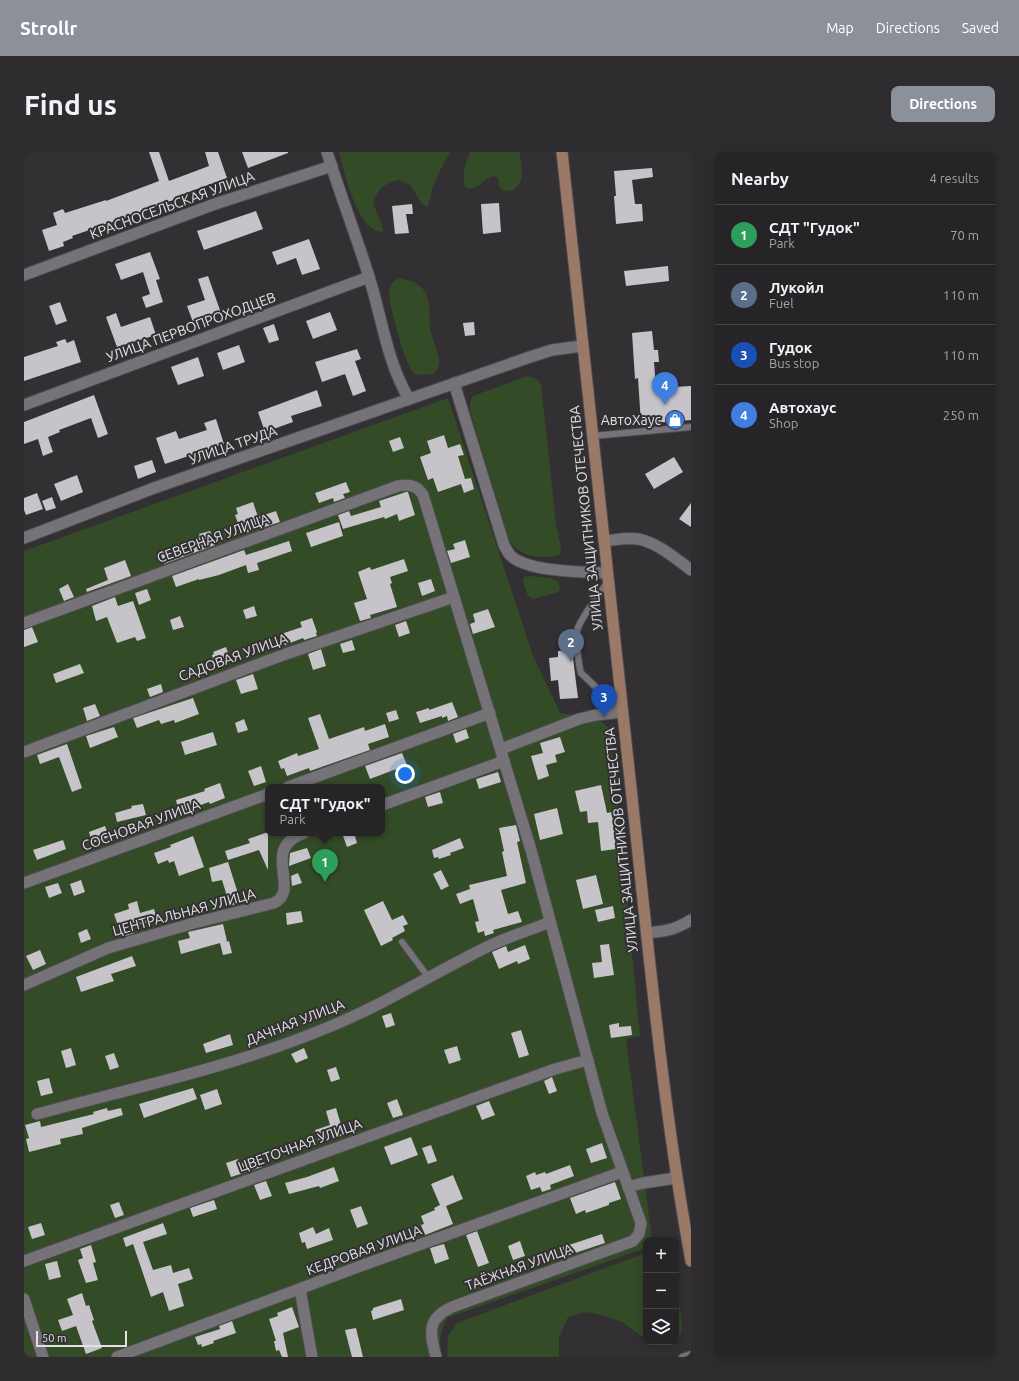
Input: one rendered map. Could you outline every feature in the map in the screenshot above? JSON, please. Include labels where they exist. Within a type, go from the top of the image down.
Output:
[{"type":"main road","name":"УЛИЦА ЗАЩИТНИКОВ ОТЕЧЕСТВА","points":[[562,152],[622,712],[667,1107],[676,1178],[691,1261]]},
{"type":"street","points":[[327,152],[369,277],[392,360],[402,387],[409,399]]},
{"type":"street","name":"КРАСНОСЕЛЬСКАЯ УЛИЦА","points":[[24,275],[215,204],[332,166]]},
{"type":"street","name":"УЛИЦА ПЕРВОПРОХОДЦЕВ","points":[[24,404],[369,277]]},
{"type":"street","name":"УЛИЦА ТРУДА","points":[[24,538],[154,488],[454,383],[552,350],[582,346]]},
{"type":"street","points":[[454,383],[504,545],[510,556],[523,563],[543,568],[608,577]]},
{"type":"street","name":"СЕВЕРНАЯ УЛИЦА","points":[[24,624],[406,484],[420,490],[423,495],[454,597]]},
{"type":"street","points":[[604,541],[625,538],[638,539],[655,545],[691,570]]},
{"type":"street","points":[[454,597],[531,850],[602,1113],[622,1172],[628,1187],[676,1178]]},
{"type":"street","name":"САДОВАЯ УЛИЦА","points":[[24,752],[283,655],[454,597]]},
{"type":"street","points":[[501,749],[579,719],[596,715],[622,712]]},
{"type":"street","points":[[296,784],[490,713]]},
{"type":"street","points":[[385,804],[504,762]]},
{"type":"street","name":"СОСНОВАЯ УЛИЦА","points":[[24,883],[265,795]]},
{"type":"street","name":"ЦЕНТРАЛЬНАЯ УЛИЦА","points":[[24,985],[108,948],[194,923],[274,903],[283,895],[284,891],[282,863],[284,849],[287,843],[297,836]]},
{"type":"street","points":[[647,933],[676,928],[691,920]]},
{"type":"street","name":"ДАЧНАЯ УЛИЦА","points":[[37,1114],[192,1073],[261,1052],[325,1029],[374,1006],[492,944],[550,922]]},
{"type":"street","name":"ЦВЕТОЧНАЯ УЛИЦА","points":[[24,1261],[555,1069],[588,1060]]},
{"type":"street","name":"КЕДРОВАЯ УЛИЦА","points":[[117,1357],[622,1172]]},
{"type":"street","name":"ТАЁЖНАЯ УЛИЦА","points":[[436,1357],[432,1331],[434,1319],[441,1312],[633,1241],[639,1234],[641,1223],[628,1187]]},
{"type":"street","points":[[300,1289],[312,1357]]},
{"type":"street","points":[[24,1298],[43,1357]]},
{"type":"lane","points":[[592,436],[691,427]]},
{"type":"lane","points":[[608,577],[580,623],[577,631],[580,669],[581,673],[622,712]]},
{"type":"lane","points":[[402,942],[429,978]]},
{"type":"lane","points":[[682,1357],[691,1354]]},
{"type":"green space","points":[[339,152],[450,152],[434,184],[427,207],[421,202],[410,185],[398,180],[388,184],[379,191],[373,204],[382,224],[383,232],[374,229],[366,222],[359,212],[348,186]]},
{"type":"green space","points":[[470,152],[520,152],[522,175],[517,187],[510,191],[503,190],[499,187],[498,179],[494,176],[490,177],[473,189],[465,187],[464,169]]},
{"type":"green space","points":[[398,278],[417,284],[423,289],[427,296],[430,328],[439,361],[435,373],[423,375],[414,373],[405,357],[394,321],[389,293],[394,281]]},
{"type":"green space","points":[[528,376],[536,379],[541,384],[556,524],[561,547],[560,554],[550,557],[533,556],[522,552],[510,541],[470,410],[470,402],[473,396]]},
{"type":"green space","points":[[448,398],[533,656],[560,713],[598,719],[610,729],[640,1036],[626,1039],[652,1237],[643,1237],[643,1249],[447,1318],[441,1337],[441,1357],[24,1357],[24,551]]},
{"type":"green space","points":[[530,576],[550,578],[559,582],[560,589],[558,592],[533,599],[528,596],[523,582],[524,577]]},
{"type":"green space","points":[[643,1254],[643,1337],[622,1322],[602,1315],[586,1312],[568,1317],[559,1338],[559,1357],[447,1357],[448,1336],[457,1323]]},
{"type":"green space","points":[[679,1306],[682,1323],[679,1338]]},
{"type":"building","points":[[149,152],[159,152],[169,181],[209,166],[205,152],[218,152],[227,178],[175,197],[176,199],[72,236],[73,238],[63,242],[64,246],[49,251],[42,230],[57,225],[53,213],[63,209],[65,213],[106,201],[159,181]]},
{"type":"building","points":[[242,152],[288,152],[288,153],[248,168]]},
{"type":"building","points":[[652,168],[653,177],[632,180],[635,204],[642,204],[643,221],[616,224],[614,171]]},
{"type":"building","points":[[499,203],[501,232],[483,234],[481,204]]},
{"type":"building","points":[[412,204],[413,214],[406,214],[409,233],[395,234],[392,206]]},
{"type":"building","points":[[256,211],[263,229],[204,250],[197,231]]},
{"type":"building","points":[[309,239],[320,269],[302,275],[296,258],[277,265],[272,252]]},
{"type":"building","points":[[150,252],[160,279],[156,280],[163,302],[146,308],[142,297],[150,294],[143,272],[121,280],[115,264]]},
{"type":"building","points":[[668,266],[669,281],[626,286],[624,271]]},
{"type":"building","points":[[208,276],[221,313],[193,322],[187,306],[205,300],[198,279]]},
{"type":"building","points":[[60,302],[67,321],[56,325],[49,306]]},
{"type":"building","points":[[330,312],[337,330],[313,339],[306,321]]},
{"type":"building","points":[[116,313],[121,327],[150,317],[156,335],[117,347],[106,317]]},
{"type":"building","points":[[474,322],[475,335],[465,336],[463,323]]},
{"type":"building","points":[[274,324],[279,340],[269,343],[263,328]]},
{"type":"building","points":[[652,331],[654,350],[658,350],[659,362],[654,362],[656,388],[691,386],[691,420],[641,424],[638,378],[635,379],[632,333]]},
{"type":"building","points":[[65,339],[67,343],[74,340],[81,362],[24,381],[24,357],[58,346],[56,342]]},
{"type":"building","points":[[239,345],[245,362],[223,370],[217,353]]},
{"type":"building","points":[[357,349],[361,359],[355,361],[366,391],[353,396],[345,374],[322,382],[315,362]]},
{"type":"building","points":[[198,357],[204,376],[178,385],[171,367]]},
{"type":"building","points":[[317,390],[322,406],[291,416],[293,422],[265,432],[258,412]]},
{"type":"building","points":[[94,395],[108,434],[98,438],[91,418],[59,430],[60,432],[48,437],[53,452],[43,456],[38,439],[24,444],[24,422]]},
{"type":"building","points":[[216,419],[224,444],[165,464],[156,438],[176,431],[179,439],[207,430],[204,423]]},
{"type":"building","points":[[444,435],[448,448],[460,444],[464,455],[458,456],[465,479],[471,478],[474,489],[464,493],[461,484],[438,492],[433,478],[428,480],[420,457],[431,453],[427,441]]},
{"type":"building","points":[[400,437],[404,448],[393,452],[389,441]]},
{"type":"building","points":[[674,457],[683,472],[654,489],[645,474]]},
{"type":"building","points":[[152,460],[156,472],[138,479],[134,466]]},
{"type":"building","points":[[77,475],[83,492],[61,501],[54,484]]},
{"type":"building","points":[[346,482],[350,492],[343,494],[345,498],[334,502],[333,498],[319,503],[315,493]]},
{"type":"building","points":[[408,492],[415,515],[399,521],[397,514],[385,519],[384,517],[343,529],[338,515],[349,511],[351,516],[381,507],[379,501]]},
{"type":"building","points":[[37,493],[43,509],[26,515],[24,510],[24,498]]},
{"type":"building","points":[[52,497],[56,508],[46,511],[42,501]]},
{"type":"building","points":[[253,502],[258,517],[276,511],[280,522],[242,534],[235,515],[238,514],[236,508]]},
{"type":"building","points":[[691,503],[691,527],[679,519]]},
{"type":"building","points":[[339,522],[343,536],[311,547],[306,533]]},
{"type":"building","points":[[210,531],[215,545],[164,564],[160,551],[200,537],[199,534]]},
{"type":"building","points":[[465,540],[470,557],[451,563],[447,551],[455,549],[453,544]]},
{"type":"building","points":[[289,541],[292,551],[257,563],[259,570],[248,573],[246,565],[219,575],[199,579],[176,587],[172,576],[244,550],[246,555]]},
{"type":"building","points":[[404,559],[408,571],[390,577],[392,583],[390,584],[397,607],[370,615],[371,618],[360,621],[354,603],[367,599],[358,572],[370,567],[371,570]]},
{"type":"building","points":[[125,560],[131,576],[87,592],[86,589],[108,580],[104,568]]},
{"type":"building","points":[[431,579],[435,591],[422,596],[418,583]]},
{"type":"building","points":[[68,584],[74,597],[64,601],[59,589]]},
{"type":"building","points":[[147,589],[151,600],[139,605],[135,593]]},
{"type":"building","points":[[115,597],[118,606],[133,601],[146,638],[137,641],[135,637],[117,643],[107,617],[96,621],[92,606]]},
{"type":"building","points":[[254,606],[257,616],[246,619],[243,610]]},
{"type":"building","points":[[488,609],[495,627],[473,634],[470,624],[475,622],[473,614]]},
{"type":"building","points":[[180,616],[184,627],[173,630],[170,620]]},
{"type":"building","points":[[312,618],[317,636],[304,640],[303,638],[285,645],[281,634],[302,627],[300,622]]},
{"type":"building","points":[[406,621],[410,633],[399,637],[395,625]]},
{"type":"building","points":[[32,627],[38,642],[24,647],[24,630]]},
{"type":"building","points":[[352,640],[355,650],[343,653],[340,644]]},
{"type":"building","points":[[226,647],[231,662],[215,666],[212,655],[214,654],[213,652]]},
{"type":"building","points":[[321,649],[326,666],[313,670],[308,654]]},
{"type":"building","points":[[572,650],[578,698],[560,699],[558,680],[551,681],[549,658],[558,657],[558,651]]},
{"type":"building","points":[[80,664],[84,673],[56,683],[53,674]]},
{"type":"building","points":[[253,674],[258,689],[241,694],[236,680]]},
{"type":"building","points":[[161,684],[163,692],[150,697],[147,689]]},
{"type":"building","points":[[193,698],[199,714],[175,723],[174,720],[161,724],[159,720],[137,728],[133,718]]},
{"type":"building","points":[[452,702],[458,717],[448,721],[447,716],[442,718],[442,716],[420,723],[416,712],[429,708],[429,710]]},
{"type":"building","points":[[95,704],[100,716],[87,721],[83,708]]},
{"type":"building","points":[[396,710],[399,719],[389,722],[386,713]]},
{"type":"building","points":[[320,714],[329,739],[364,727],[365,731],[385,724],[389,737],[368,744],[370,750],[310,771],[309,768],[287,776],[284,768],[281,769],[278,761],[297,753],[298,756],[319,749],[308,718]]},
{"type":"building","points":[[244,719],[248,730],[238,733],[235,723]]},
{"type":"building","points":[[114,727],[118,737],[90,748],[86,736]]},
{"type":"building","points":[[466,729],[469,738],[456,743],[453,734]]},
{"type":"building","points":[[213,732],[217,745],[185,755],[181,742]]},
{"type":"building","points":[[560,737],[565,752],[555,755],[557,762],[546,765],[549,776],[538,780],[531,756],[543,753],[540,743]]},
{"type":"building","points":[[67,744],[82,788],[72,792],[59,757],[40,764],[37,755]]},
{"type":"building","points":[[402,753],[407,765],[370,779],[365,766]]},
{"type":"building","points":[[261,766],[266,782],[254,786],[248,771]]},
{"type":"building","points":[[498,772],[501,782],[479,789],[476,779]]},
{"type":"building","points":[[220,783],[225,798],[179,813],[176,800],[205,791],[204,789]]},
{"type":"building","points":[[601,785],[607,813],[612,812],[616,849],[601,851],[598,822],[588,823],[587,811],[580,812],[575,791]]},
{"type":"building","points":[[440,792],[443,803],[428,807],[425,797]]},
{"type":"building","points":[[143,804],[146,815],[117,822],[115,813],[132,808],[131,806]]},
{"type":"building","points":[[557,808],[563,834],[540,840],[534,814]]},
{"type":"building","points":[[516,825],[520,841],[517,842],[526,883],[501,890],[508,914],[518,911],[522,922],[493,930],[494,933],[485,936],[484,931],[478,933],[475,922],[479,921],[473,899],[460,904],[456,894],[470,889],[469,885],[507,876],[499,828]]},
{"type":"building","points":[[105,826],[109,837],[92,843],[89,832]]},
{"type":"building","points":[[265,833],[265,836],[268,836],[268,870],[259,850],[228,860],[225,851],[250,843],[248,839]]},
{"type":"building","points":[[193,836],[204,867],[179,876],[174,861],[169,863],[168,860],[158,864],[154,853],[171,847],[170,845]]},
{"type":"building","points":[[343,836],[355,836],[357,843],[347,847]]},
{"type":"building","points":[[460,838],[464,848],[439,859],[438,857],[434,858],[432,850]]},
{"type":"building","points":[[63,840],[66,849],[37,860],[33,850]]},
{"type":"building","points":[[307,848],[311,858],[289,866],[290,853]]},
{"type":"building","points":[[228,862],[241,903],[230,906],[222,880],[212,882],[209,868]]},
{"type":"building","points":[[441,870],[449,886],[441,890],[433,874]]},
{"type":"building","points":[[298,873],[302,883],[292,886],[291,876]]},
{"type":"building","points":[[596,875],[603,904],[583,909],[576,880]]},
{"type":"building","points":[[81,880],[85,892],[74,896],[70,884]]},
{"type":"building","points":[[58,883],[62,893],[49,898],[45,887]]},
{"type":"building","points":[[137,901],[140,913],[154,909],[157,920],[132,927],[134,933],[122,937],[114,914],[129,909],[128,904]]},
{"type":"building","points":[[383,901],[392,920],[403,915],[408,924],[403,926],[405,931],[392,938],[393,940],[381,946],[364,910]]},
{"type":"building","points":[[613,906],[615,918],[598,922],[595,910]]},
{"type":"building","points":[[301,911],[303,922],[287,925],[286,913]]},
{"type":"building","points":[[223,924],[227,941],[225,942],[229,941],[232,953],[223,955],[220,943],[181,954],[178,941],[190,938],[188,932]]},
{"type":"building","points":[[87,929],[91,939],[81,943],[78,933]]},
{"type":"building","points":[[609,944],[614,975],[594,978],[592,963],[602,962],[600,945]]},
{"type":"building","points":[[525,945],[530,959],[518,964],[517,961],[499,969],[492,952],[506,946],[508,952]]},
{"type":"building","points":[[40,950],[46,964],[33,970],[26,956]]},
{"type":"building","points":[[132,956],[136,966],[111,974],[114,981],[81,992],[76,977]]},
{"type":"building","points":[[391,1013],[395,1025],[386,1028],[382,1016]]},
{"type":"building","points":[[619,1023],[619,1027],[631,1026],[632,1035],[611,1038],[609,1025]]},
{"type":"building","points":[[521,1030],[529,1055],[519,1058],[511,1033]]},
{"type":"building","points":[[230,1034],[233,1045],[206,1053],[203,1044]]},
{"type":"building","points":[[457,1046],[461,1060],[449,1064],[444,1050]]},
{"type":"building","points":[[71,1048],[76,1065],[66,1068],[61,1051]]},
{"type":"building","points":[[304,1048],[308,1058],[296,1063],[291,1054]]},
{"type":"building","points":[[114,1053],[119,1067],[110,1070],[105,1056]]},
{"type":"building","points":[[336,1067],[340,1079],[331,1082],[327,1070]]},
{"type":"building","points":[[552,1077],[557,1091],[549,1094],[544,1081]]},
{"type":"building","points":[[49,1078],[53,1093],[41,1096],[37,1081]]},
{"type":"building","points":[[193,1088],[197,1099],[144,1118],[139,1104]]},
{"type":"building","points":[[217,1089],[222,1104],[205,1110],[200,1095]]},
{"type":"building","points":[[397,1099],[403,1115],[393,1118],[387,1103]]},
{"type":"building","points":[[489,1101],[495,1115],[482,1120],[476,1106]]},
{"type":"building","points":[[107,1108],[108,1111],[121,1108],[123,1115],[82,1128],[83,1134],[60,1139],[61,1144],[29,1152],[26,1139],[29,1138],[25,1125],[40,1121],[41,1127],[94,1114],[93,1112]]},
{"type":"building","points":[[336,1108],[344,1135],[335,1138],[334,1135],[319,1141],[315,1130],[330,1125],[326,1111]]},
{"type":"building","points":[[411,1137],[418,1155],[391,1165],[384,1147]]},
{"type":"building","points":[[602,1143],[607,1158],[591,1163],[586,1149]]},
{"type":"building","points":[[431,1145],[437,1161],[428,1164],[422,1148]]},
{"type":"building","points":[[258,1157],[262,1167],[231,1177],[226,1163],[238,1159],[240,1164]]},
{"type":"building","points":[[570,1165],[574,1176],[550,1185],[551,1189],[542,1192],[540,1187],[531,1190],[526,1176],[535,1172],[536,1175],[545,1172],[546,1174]]},
{"type":"building","points":[[334,1167],[339,1181],[320,1188],[319,1186],[289,1194],[285,1183]]},
{"type":"building","points":[[453,1175],[463,1199],[446,1206],[453,1224],[425,1235],[421,1225],[424,1224],[421,1216],[435,1210],[434,1208],[440,1205],[431,1184]]},
{"type":"building","points":[[266,1181],[272,1196],[260,1200],[254,1185]]},
{"type":"building","points":[[615,1182],[621,1199],[586,1213],[585,1210],[576,1214],[570,1198]]},
{"type":"building","points":[[214,1200],[217,1209],[193,1217],[190,1208]]},
{"type":"building","points":[[119,1202],[124,1215],[115,1218],[110,1205]]},
{"type":"building","points":[[361,1206],[368,1224],[357,1228],[350,1210]]},
{"type":"building","points":[[41,1223],[45,1235],[32,1239],[28,1227]]},
{"type":"building","points":[[163,1223],[167,1234],[143,1242],[153,1270],[171,1265],[173,1273],[189,1268],[193,1279],[178,1284],[184,1306],[169,1311],[163,1292],[151,1297],[133,1244],[126,1247],[123,1238]]},
{"type":"building","points":[[313,1227],[316,1234],[329,1228],[333,1240],[307,1249],[305,1242],[302,1243],[299,1233]]},
{"type":"building","points":[[477,1231],[489,1263],[478,1267],[466,1235]]},
{"type":"building","points":[[602,1234],[605,1243],[563,1257],[560,1248]]},
{"type":"building","points":[[520,1241],[525,1256],[513,1260],[508,1246]]},
{"type":"building","points":[[444,1244],[449,1259],[435,1264],[430,1248]]},
{"type":"building","points":[[91,1245],[96,1262],[93,1263],[98,1280],[86,1283],[78,1260],[83,1258],[80,1249]]},
{"type":"building","points":[[57,1261],[61,1277],[49,1280],[45,1264]]},
{"type":"building","points":[[82,1293],[86,1306],[89,1305],[94,1320],[92,1321],[102,1348],[86,1354],[76,1326],[62,1331],[58,1320],[73,1315],[67,1299]]},
{"type":"building","points":[[401,1299],[404,1310],[373,1320],[371,1311],[373,1308]]},
{"type":"building","points":[[292,1307],[299,1327],[283,1333],[288,1357],[282,1357],[279,1350],[276,1351],[274,1341],[276,1341],[269,1319],[278,1316],[277,1313]]},
{"type":"building","points":[[232,1321],[236,1333],[213,1341],[214,1343],[202,1347],[201,1344],[198,1345],[195,1337],[220,1329],[219,1326]]},
{"type":"building","points":[[356,1328],[363,1357],[352,1357],[345,1330]]},
{"type":"place","name":"Автохаус","points":[[665,405]]},
{"type":"place","name":"АвтоХаус","points":[[675,420]]},
{"type":"place","name":"Лукойл","points":[[571,662]]},
{"type":"place","name":"Гудок","points":[[604,717]]},
{"type":"place","name":"СДТ \"Гудок\"","points":[[325,882]]}]
